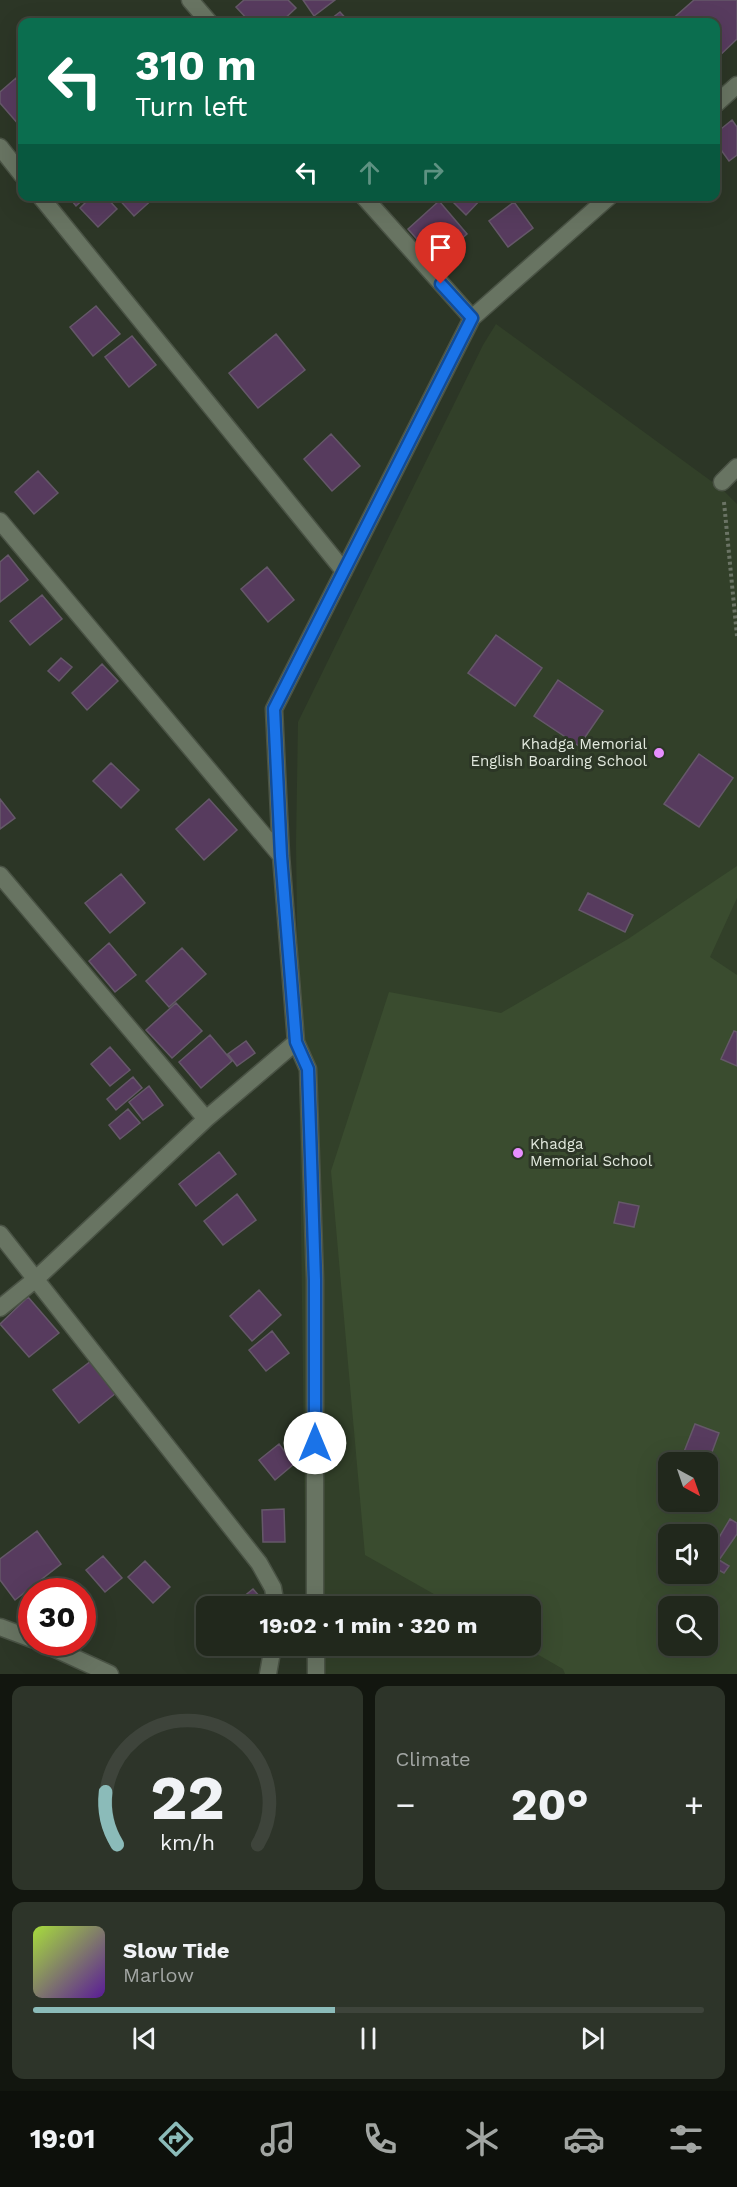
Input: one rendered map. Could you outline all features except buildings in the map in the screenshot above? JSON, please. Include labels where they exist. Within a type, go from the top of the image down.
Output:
[{"type":"street","points":[[190,0],[205,18]]},
{"type":"street","points":[[720,100],[737,85]]},
{"type":"street","points":[[0,147],[18,170]]},
{"type":"street","points":[[44,201],[344,572]]},
{"type":"street","points":[[367,201],[472,318]]},
{"type":"street","points":[[315,1596],[315,1280],[308,1069],[296,1042],[281,856],[274,709],[472,318],[604,201]]},
{"type":"street","points":[[722,482],[737,467]]},
{"type":"street","points":[[0,521],[281,856]]},
{"type":"street","points":[[0,875],[206,1119]]},
{"type":"street","points":[[0,1308],[37,1278],[206,1119],[296,1042]]},
{"type":"street","points":[[0,1234],[37,1278],[259,1563],[273,1588],[274,1596]]},
{"type":"street","points":[[2,1625],[18,1632]]},
{"type":"street","points":[[71,1656],[110,1674]]},
{"type":"street","points":[[268,1674],[271,1656]]},
{"type":"street","points":[[316,1656],[316,1674]]},
{"type":"path","points":[[722,482],[737,636]]},
{"type":"shaded area","name":"Khadga Memorial School","points":[[496,324],[722,489],[737,504],[737,1674],[307,1674],[306,1656],[541,1656],[541,1596],[306,1596],[296,844],[298,722],[483,345]]},
{"type":"shaded area","points":[[737,866],[737,898],[710,957],[737,975],[737,1674],[565,1674],[563,1669],[540,1656],[541,1596],[437,1596],[365,1555],[331,1171],[389,992],[501,1013],[628,939]]},
{"type":"place","name":"Khadga Memorial English Boarding School","points":[[659,753]]},
{"type":"place","name":"Khadga Memorial School","points":[[518,1153]]},
{"type":"route","points":[[315,1443],[315,1280],[308,1069],[296,1042],[281,856],[274,709],[472,318],[441,284]]}]
